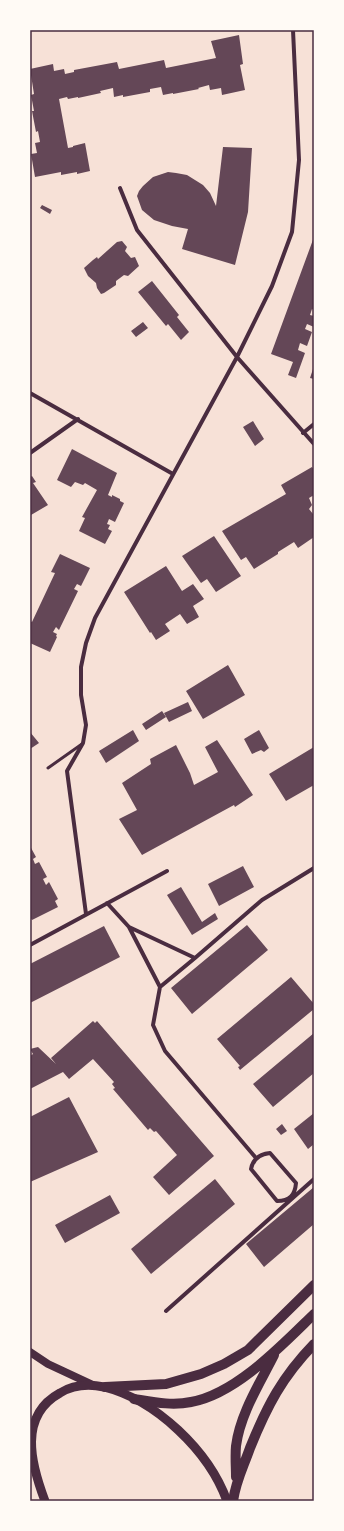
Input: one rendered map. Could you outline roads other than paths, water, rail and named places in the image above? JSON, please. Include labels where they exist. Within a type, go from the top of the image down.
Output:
[{"type":"highway","points":[[105,1388],[166,1384],[201,1374],[224,1364],[248,1350],[314,1285]]},
{"type":"highway","points":[[134,1399],[167,1404],[191,1402],[210,1398],[229,1388],[276,1351],[314,1314]]},
{"type":"highway","points":[[236,1481],[269,1404],[286,1376],[314,1344]]},
{"type":"highway","points":[[233,1501],[236,1481],[236,1445],[251,1400],[276,1351]]},
{"type":"main road","points":[[30,1352],[48,1364],[93,1386]]},
{"type":"main road","points":[[45,1501],[35,1472],[31,1441],[35,1419],[42,1407],[52,1397],[77,1386],[93,1386],[105,1388],[134,1399],[171,1424],[196,1450],[215,1476],[227,1501]]},
{"type":"street","points":[[86,914],[67,770],[83,743],[86,725],[81,695],[81,667],[90,630],[237,357],[272,286],[292,232],[299,160],[293,30]]},
{"type":"street","points":[[120,188],[136,230],[237,357],[314,444]]},
{"type":"street","points":[[30,393],[173,474]]},
{"type":"street","points":[[30,453],[78,420]]},
{"type":"street","points":[[303,433],[314,424]]},
{"type":"street","points":[[160,987],[262,900],[314,868]]},
{"type":"street","points":[[30,945],[167,871]]},
{"type":"street","points":[[107,903],[129,926],[160,987],[153,1025],[165,1051],[256,1158]]},
{"type":"street","points":[[129,926],[195,958]]},
{"type":"street","points":[[270,1153],[296,1183],[295,1190],[291,1198],[284,1201],[277,1201],[251,1169],[252,1163],[256,1158],[263,1154],[270,1153]]},
{"type":"street","points":[[166,1311],[314,1178]]},
{"type":"lane","points":[[48,768],[83,743]]}]
